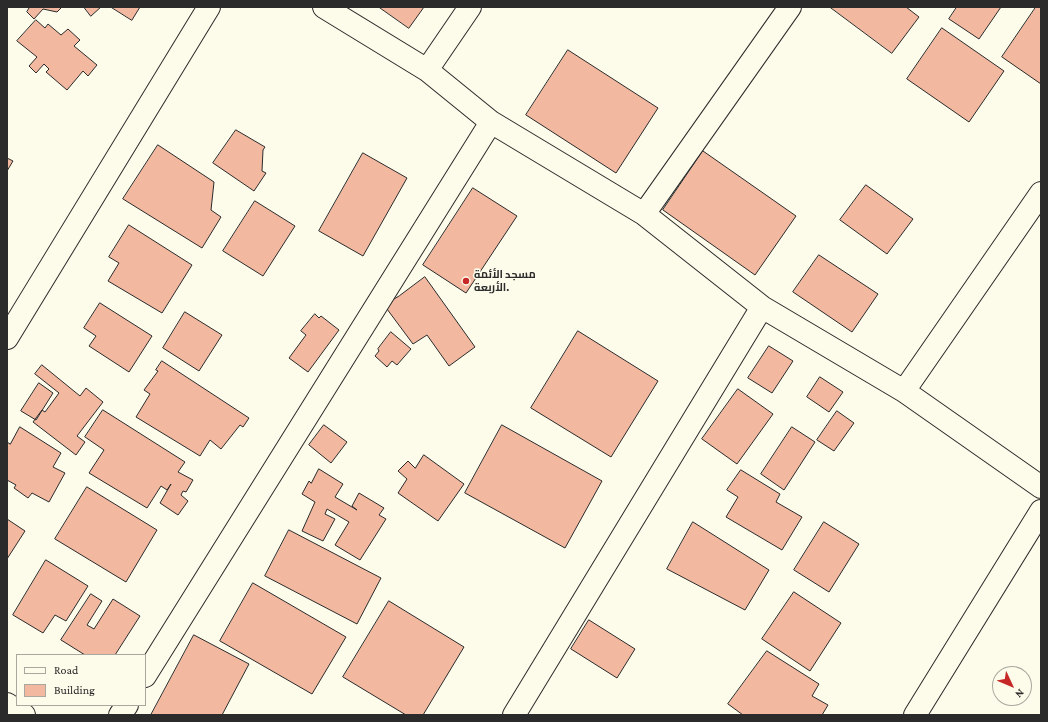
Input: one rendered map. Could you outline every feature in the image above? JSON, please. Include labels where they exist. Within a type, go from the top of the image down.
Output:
[{"type":"street","points":[[7,338],[209,7]]},
{"type":"street","points":[[324,7],[427,70],[491,122],[644,214],[762,307],[904,392],[1041,488]]},
{"type":"street","points":[[427,70],[470,7]]},
{"type":"street","points":[[644,214],[790,7]]},
{"type":"street","points":[[146,674],[491,122]]},
{"type":"street","points":[[904,392],[1041,193]]},
{"type":"street","points":[[514,715],[762,307]]},
{"type":"street","points":[[915,715],[1041,510]]},
{"type":"street","points":[[7,704],[24,715]]},
{"type":"street","points":[[120,715],[126,706]]},
{"type":"building","points":[[30,7],[62,7],[57,12],[43,9],[34,19],[27,12]]},
{"type":"building","points":[[84,7],[101,7],[91,16]]},
{"type":"building","points":[[111,7],[140,7],[132,20]]},
{"type":"building","points":[[379,7],[424,7],[409,28]]},
{"type":"building","points":[[830,7],[906,7],[919,17],[892,53]]},
{"type":"building","points":[[957,7],[1001,7],[979,39],[949,19]]},
{"type":"building","points":[[1036,7],[1041,7],[1041,84],[1002,57]]},
{"type":"building","points":[[36,20],[45,28],[48,24],[61,35],[68,29],[80,40],[74,46],[97,65],[88,76],[83,71],[67,90],[46,72],[49,69],[44,64],[36,73],[29,66],[37,57],[17,41]]},
{"type":"building","points":[[942,28],[1004,71],[969,122],[907,79]]},
{"type":"building","points":[[568,50],[658,108],[616,173],[526,115]]},
{"type":"building","points":[[236,130],[265,147],[263,150],[262,171],[266,173],[254,191],[213,163]]},
{"type":"building","points":[[158,145],[214,182],[211,210],[221,217],[202,248],[123,199]]},
{"type":"building","points":[[703,151],[796,216],[755,275],[663,210]]},
{"type":"building","points":[[363,153],[407,178],[363,256],[319,231]]},
{"type":"building","points":[[7,158],[13,161],[7,171]]},
{"type":"building","points":[[866,185],[913,219],[887,254],[840,220]]},
{"type":"building","points":[[473,188],[517,216],[466,293],[423,265]]},
{"type":"building","points":[[255,201],[295,226],[263,276],[223,251]]},
{"type":"building","points":[[129,225],[192,265],[162,313],[108,281],[119,263],[109,257]]},
{"type":"building","points":[[819,255],[878,294],[852,332],[793,292]]},
{"type":"building","points":[[425,277],[475,347],[449,366],[427,335],[413,344],[384,305]]},
{"type":"building","points":[[100,303],[152,336],[129,372],[89,346],[96,336],[84,328]]},
{"type":"building","points":[[185,312],[222,335],[199,371],[163,348]]},
{"type":"building","points":[[315,314],[319,318],[321,316],[339,330],[308,372],[289,358],[306,335],[301,331]]},
{"type":"building","points":[[578,331],[658,381],[611,457],[531,408]]},
{"type":"building","points":[[391,332],[411,349],[397,365],[392,361],[387,367],[375,356],[379,351],[378,349]]},
{"type":"building","points":[[769,346],[793,361],[772,393],[748,378]]},
{"type":"building","points":[[162,361],[249,418],[243,427],[240,425],[221,449],[210,440],[200,456],[136,417],[150,394],[144,390],[158,371],[156,370]]},
{"type":"building","points":[[42,365],[80,396],[86,388],[103,402],[77,436],[85,442],[76,455],[33,422],[42,410],[45,412],[59,393],[35,374]]},
{"type":"building","points":[[820,377],[843,392],[829,412],[807,397]]},
{"type":"building","points":[[39,383],[53,393],[36,420],[21,411]]},
{"type":"building","points":[[738,389],[773,414],[737,464],[702,439]]},
{"type":"building","points":[[103,410],[185,462],[178,472],[193,480],[186,492],[183,491],[181,495],[188,501],[178,515],[160,503],[171,484],[167,490],[161,486],[147,508],[89,473],[104,450],[85,437]]},
{"type":"building","points":[[837,411],[854,423],[834,451],[817,440]]},
{"type":"building","points":[[324,425],[347,442],[331,463],[309,445]]},
{"type":"building","points":[[502,425],[602,481],[565,548],[465,493]]},
{"type":"building","points":[[20,427],[61,453],[53,467],[65,473],[49,502],[32,493],[28,498],[14,488],[16,485],[7,480],[7,442],[10,444]]},
{"type":"building","points":[[792,427],[815,442],[784,490],[761,474]]},
{"type":"building","points":[[424,455],[464,484],[438,521],[398,493],[407,479],[398,471],[408,461],[415,468]]},
{"type":"building","points":[[319,469],[343,484],[335,497],[357,510],[352,506],[359,493],[384,508],[379,515],[386,519],[360,560],[335,545],[349,522],[327,509],[325,514],[335,519],[323,541],[302,531],[315,502],[302,494],[309,481],[311,483]]},
{"type":"building","points":[[741,470],[780,494],[776,502],[802,517],[782,550],[726,517],[738,497],[727,490]]},
{"type":"building","points":[[87,487],[157,530],[126,582],[55,539]]},
{"type":"building","points":[[7,519],[25,531],[7,559]]},
{"type":"building","points":[[693,522],[769,570],[745,610],[667,569]]},
{"type":"building","points":[[824,522],[859,544],[829,592],[794,570]]},
{"type":"building","points":[[289,530],[381,578],[357,624],[265,576]]},
{"type":"building","points":[[46,560],[88,586],[66,621],[55,615],[43,633],[13,615]]},
{"type":"building","points":[[253,583],[346,637],[312,694],[220,641]]},
{"type":"building","points":[[794,592],[841,623],[810,671],[762,639]]},
{"type":"building","points":[[91,594],[102,601],[87,625],[94,629],[113,599],[140,616],[116,654],[83,654],[61,640]]},
{"type":"building","points":[[389,601],[464,647],[423,715],[406,715],[343,677]]},
{"type":"building","points":[[589,620],[635,649],[617,678],[571,649]]},
{"type":"building","points":[[194,635],[249,664],[222,715],[151,715]]},
{"type":"building","points":[[767,651],[819,684],[812,696],[828,705],[822,715],[743,715],[728,704]]},
{"type":"place","name":"مسجد الأئمة الأربعة.","points":[[466,281]]}]
